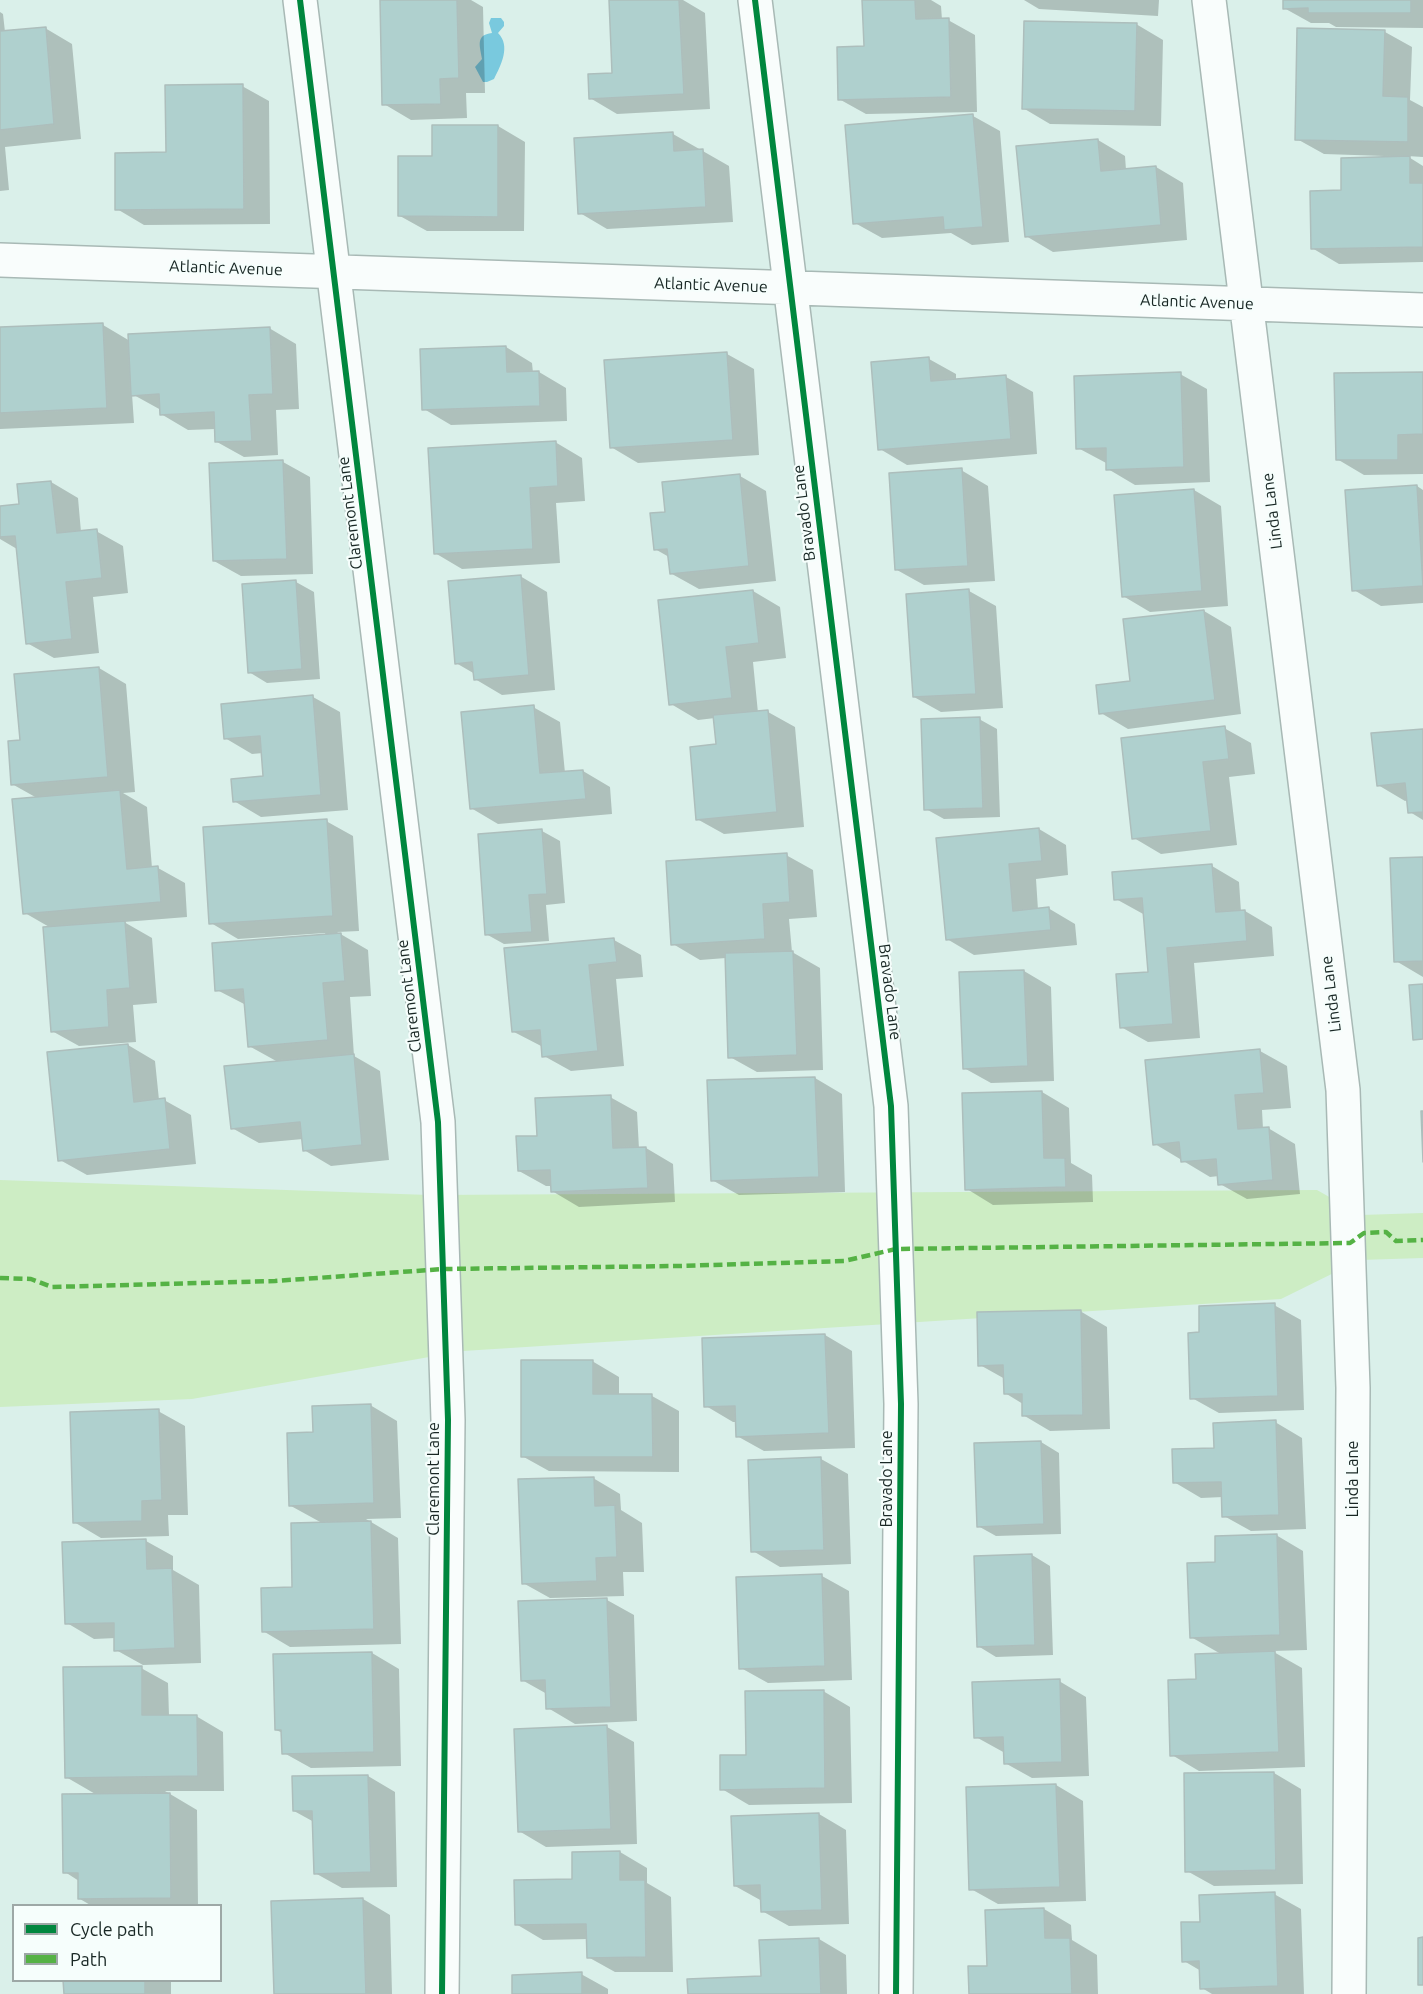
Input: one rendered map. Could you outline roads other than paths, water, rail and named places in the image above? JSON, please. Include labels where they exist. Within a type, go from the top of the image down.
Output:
[{"type":"street","name":"Claremont Lane","points":[[300,0],[438,1122],[448,1420],[442,1994]]},
{"type":"street","name":"Bravado Lane","points":[[754,0],[891,1106],[901,1404],[896,1994]]},
{"type":"street","name":"Linda Lane","points":[[1209,0],[1343,1090],[1353,1388],[1349,1994]]},
{"type":"street","name":"Atlantic Avenue","points":[[0,260],[1423,310]]},
{"type":"water","points":[[491,18],[501,18],[504,22],[504,26],[498,33],[504,44],[504,56],[494,79],[483,82],[475,67],[482,59],[481,39],[492,33],[489,23]]}]
